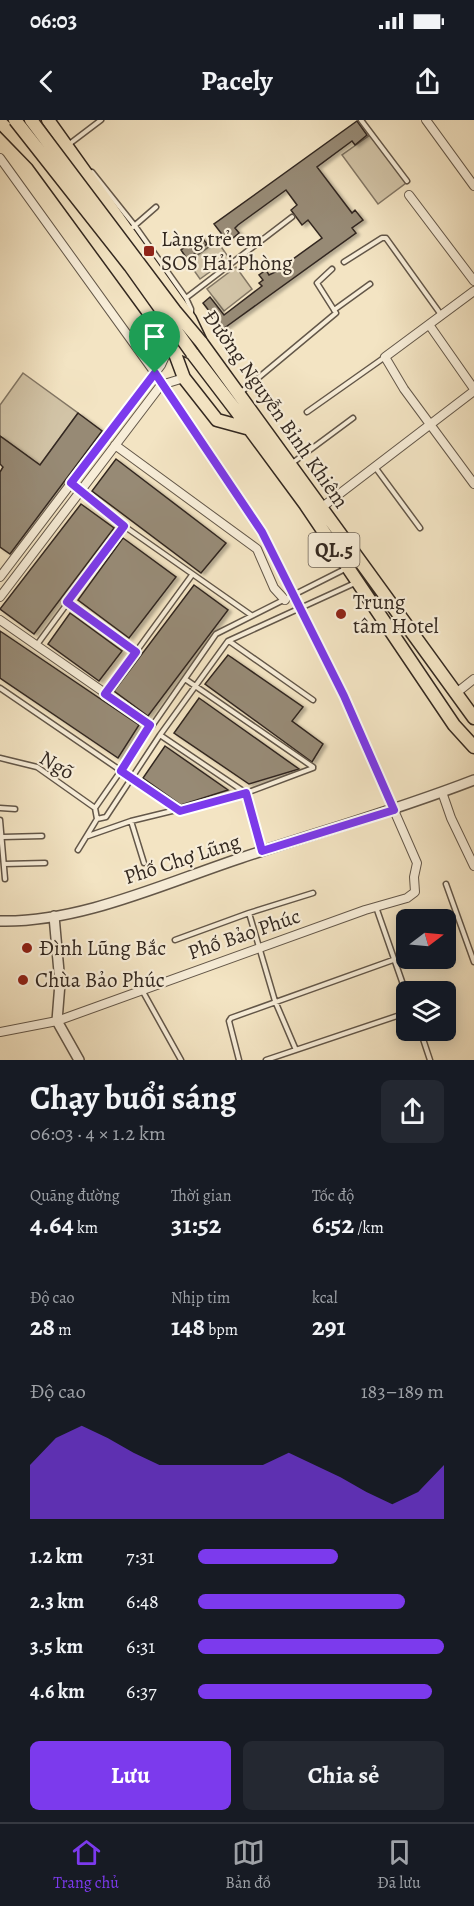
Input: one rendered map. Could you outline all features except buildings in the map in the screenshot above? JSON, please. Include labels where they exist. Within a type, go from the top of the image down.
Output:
[{"type":"highway","name":"QL.5","points":[[15,120],[130,267],[305,504],[346,569],[454,725],[474,747]]},
{"type":"highway","name":"QL.5","points":[[31,120],[174,311],[201,342]]},
{"type":"highway","name":"Đường Nguyễn Bỉnh Khiêm","points":[[48,120],[63,143],[131,228],[190,319],[201,342],[240,393],[454,694],[474,718]]},
{"type":"highway","name":"Đường Nguyễn Bỉnh Khiêm","points":[[0,122],[37,160],[171,343],[192,353]]},
{"type":"highway","points":[[37,160],[33,148],[37,139],[49,135],[63,143]]},
{"type":"highway","points":[[171,343],[184,378],[217,420],[250,429]]},
{"type":"street","points":[[426,120],[474,186]]},
{"type":"street","points":[[0,158],[155,373],[262,532],[302,608],[394,810]]},
{"type":"street","points":[[409,195],[474,281]]},
{"type":"street","points":[[474,291],[430,326],[385,357],[429,425],[474,484]]},
{"type":"street","points":[[321,508],[474,390],[430,326]]},
{"type":"street","points":[[0,577],[155,373],[171,343]]},
{"type":"street","points":[[0,597],[161,385],[184,378]]},
{"type":"street","points":[[115,445],[257,549],[274,588],[285,600]]},
{"type":"street","points":[[0,620],[150,725]]},
{"type":"street","points":[[454,694],[474,679]]},
{"type":"street","name":"Phố Chợ Lũng","points":[[0,921],[21,921],[84,910],[394,810],[474,780]]},
{"type":"street","points":[[442,792],[451,818],[474,866]]},
{"type":"street","name":"Phố Bảo Phúc","points":[[0,1032],[57,1021],[142,989],[407,898],[415,892],[414,877],[417,863],[394,810]]},
{"type":"street","points":[[54,916],[60,983],[57,1021],[79,1060]]},
{"type":"lane","points":[[63,143],[101,120]]},
{"type":"lane","points":[[361,120],[407,181]]},
{"type":"lane","points":[[156,207],[131,228],[186,298],[191,309],[190,319]]},
{"type":"lane","points":[[186,298],[292,217]]},
{"type":"lane","points":[[344,262],[382,238],[386,238],[442,316]]},
{"type":"lane","points":[[240,393],[336,314],[317,283],[332,269]]},
{"type":"lane","points":[[334,309],[370,284]]},
{"type":"lane","points":[[307,412],[385,357]]},
{"type":"lane","points":[[290,464],[353,418]]},
{"type":"lane","points":[[375,467],[420,528]]},
{"type":"lane","points":[[71,483],[124,526],[251,615]]},
{"type":"lane","points":[[36,646],[124,526]]},
{"type":"lane","points":[[78,850],[97,819],[95,808],[150,725],[216,634],[346,569]]},
{"type":"lane","points":[[105,694],[192,575]]},
{"type":"lane","points":[[97,819],[106,816],[159,735],[228,641],[356,583]]},
{"type":"lane","points":[[67,602],[136,652]]},
{"type":"lane","points":[[228,641],[313,700]]},
{"type":"lane","points":[[87,836],[131,821],[180,811],[246,793],[314,768],[185,679]]},
{"type":"lane","points":[[0,688],[180,811]]},
{"type":"lane","points":[[159,735],[246,793],[262,851]]},
{"type":"lane","name":"Ngõ","points":[[0,758],[37,767],[95,808]]},
{"type":"lane","points":[[5,879],[0,808],[15,809]]},
{"type":"lane","points":[[131,821],[144,863]]},
{"type":"lane","points":[[3,837],[42,836]]},
{"type":"lane","points":[[4,864],[45,863]]},
{"type":"lane","points":[[446,884],[474,962]]},
{"type":"lane","points":[[175,940],[313,893]]},
{"type":"lane","points":[[376,907],[401,981]]},
{"type":"lane","points":[[249,913],[275,1001],[296,1050]]},
{"type":"lane","points":[[239,1060],[229,1021],[231,1018],[393,960]]},
{"type":"lane","points":[[142,989],[181,1060]]},
{"type":"lane","points":[[266,1060],[396,1016]]},
{"type":"lane","points":[[424,1041],[430,1060]]},
{"type":"shaded area","points":[[370,135],[406,183],[378,204],[342,155]]},
{"type":"shaded area","points":[[217,241],[229,258],[200,279],[188,262]]},
{"type":"shaded area","points":[[236,267],[252,289],[224,311],[207,289]]},
{"type":"shaded area","points":[[23,373],[78,413],[40,465],[0,436],[0,405]]},
{"type":"place","name":"Làng trẻ em SOS Hải Phòng","points":[[149,251]]},
{"type":"place","name":"Trung tâm Hotel","points":[[341,614]]},
{"type":"place","name":"Đình Lũng Bắc","points":[[27,948]]},
{"type":"place","name":"Chùa Bảo Phúc","points":[[23,980]]},
{"type":"route","points":[[155,373],[262,532],[326,658],[394,810],[262,851],[246,793],[180,811],[121,771],[150,725],[105,694],[136,652],[67,602],[124,526],[71,483],[155,373]]}]
